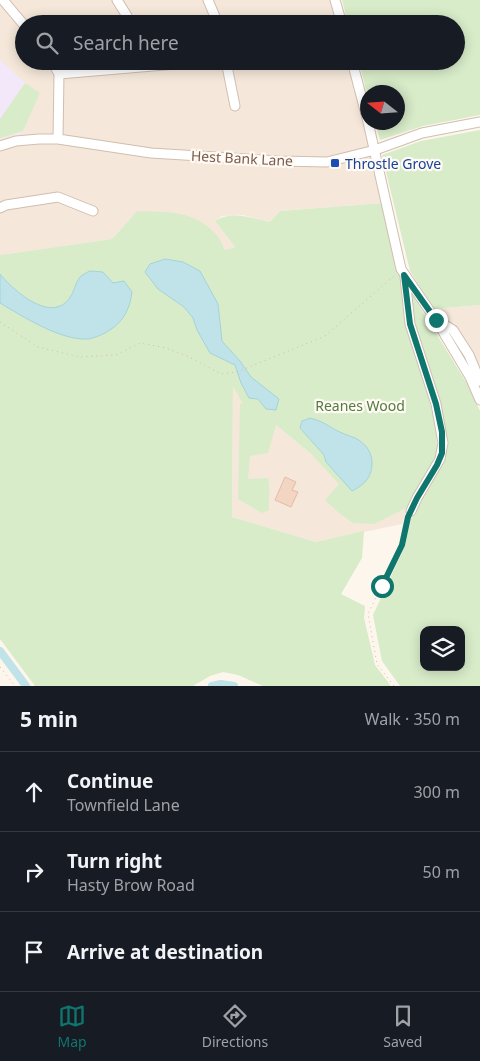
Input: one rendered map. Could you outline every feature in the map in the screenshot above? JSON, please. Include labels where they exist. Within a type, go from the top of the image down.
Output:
[{"type":"street","points":[[3,0],[16,15]]},
{"type":"street","points":[[117,0],[126,15]]},
{"type":"street","points":[[208,0],[214,15]]},
{"type":"street","points":[[335,0],[339,15]]},
{"type":"street","points":[[58,70],[60,74],[58,140]]},
{"type":"street","points":[[60,74],[91,70]]},
{"type":"street","points":[[228,70],[235,106]]},
{"type":"street","points":[[354,70],[360,92]]},
{"type":"street","name":"Hest Bank Lane","points":[[0,146],[16,141],[39,139],[151,153],[327,162],[375,150],[422,133],[480,122]]},
{"type":"street","points":[[370,130],[403,272],[410,324],[436,404],[443,443],[440,459],[411,511]]},
{"type":"street","points":[[0,208],[6,205],[58,197],[93,211]]},
{"type":"street","points":[[403,272],[436,320],[470,377],[480,400]]},
{"type":"street","points":[[436,320],[453,330],[469,354],[480,382]]},
{"type":"path","points":[[0,322],[38,348],[80,357],[116,355],[140,343],[166,348],[187,356],[221,374],[237,372],[325,336],[403,272]]},
{"type":"path","points":[[394,686],[377,664],[368,614],[402,545],[411,511]]},
{"type":"path","points":[[0,667],[16,686]]},
{"type":"shaded area","points":[[0,0],[332,0],[336,15],[15,15],[15,70],[352,70],[360,104],[360,130],[366,130],[383,203],[280,211],[270,222],[243,215],[222,216],[215,221],[235,247],[225,250],[215,233],[137,211],[112,239],[0,255]]},
{"type":"shaded area","points":[[0,60],[37,94],[19,135],[7,133],[0,135]]},
{"type":"shaded area","points":[[480,305],[480,397],[434,309]]},
{"type":"shaded area","points":[[233,385],[276,425],[310,453],[348,493],[408,507],[402,524],[316,542],[232,517]]},
{"type":"green space","points":[[342,0],[480,0],[480,115],[423,126],[380,140],[377,130],[405,130],[405,85],[365,85],[361,70],[465,70],[465,15],[346,15]]},
{"type":"green space","points":[[25,83],[40,93],[23,131],[0,138],[0,119]]},
{"type":"green space","points":[[480,130],[480,305],[434,309],[410,271],[382,155],[421,141]]},
{"type":"green space","name":"Reanes Wood","points":[[383,203],[401,276],[405,322],[426,385],[436,430],[438,458],[408,507],[374,524],[353,523],[325,500],[339,484],[310,453],[276,425],[268,453],[250,456],[248,479],[268,478],[269,510],[262,513],[238,499],[240,403],[243,404],[233,386],[232,517],[316,542],[364,531],[362,558],[341,594],[365,606],[364,618],[375,665],[391,686],[263,686],[238,675],[223,672],[210,676],[193,686],[35,686],[0,639],[0,255],[112,239],[137,211],[179,214],[198,220],[215,233],[225,250],[235,247],[215,221],[221,218],[235,215],[270,222],[280,211]]},
{"type":"green space","points":[[409,289],[469,387],[480,411],[480,686],[400,686],[382,661],[373,615],[405,546],[411,519],[420,500],[444,463],[445,433],[429,366],[416,329]]},
{"type":"water","points":[[165,259],[183,262],[200,271],[218,304],[222,341],[251,377],[279,399],[276,410],[266,409],[258,399],[249,398],[241,383],[235,365],[210,353],[197,330],[193,318],[184,307],[158,289],[145,272],[150,264]]},
{"type":"water","points":[[90,271],[103,272],[113,283],[124,281],[132,292],[128,309],[123,318],[110,330],[96,337],[77,339],[54,332],[30,321],[0,303],[0,274],[23,296],[33,302],[52,308],[61,306],[69,299],[80,277]]},
{"type":"water","points":[[310,418],[356,438],[365,445],[371,455],[372,466],[369,477],[360,486],[352,491],[326,462],[324,455],[300,428],[302,421]]},
{"type":"building","points":[[285,477],[296,482],[292,490],[298,492],[291,507],[275,500]]},
{"type":"waterway","points":[[0,651],[26,686]]},
{"type":"waterway","points":[[212,686],[221,684],[234,686]]},
{"type":"place","name":"Throstle Grove","points":[[335,163]]},
{"type":"route","points":[[382,586],[402,545],[408,517],[440,459],[443,443],[436,404],[410,324],[404,275],[436,320]]}]
